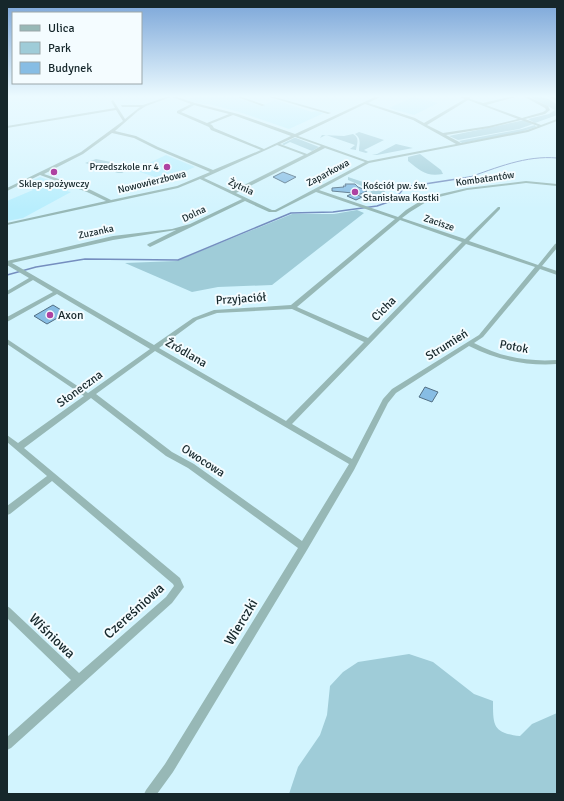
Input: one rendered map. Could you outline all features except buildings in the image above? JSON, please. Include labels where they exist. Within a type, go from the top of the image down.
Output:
[{"type":"street","points":[[7,190],[82,153],[107,134]]},
{"type":"street","points":[[125,134],[135,137],[214,172]]},
{"type":"street","points":[[225,134],[264,150]]},
{"type":"street","points":[[289,134],[368,162]]},
{"type":"street","name":"Nowowierzbowa","points":[[7,224],[173,189],[297,134]]},
{"type":"street","points":[[444,134],[460,144]]},
{"type":"street","name":"Zaparkowa","points":[[273,211],[278,211],[368,162],[510,134]]},
{"type":"street","points":[[278,144],[307,155]]},
{"type":"street","points":[[232,193],[325,146]]},
{"type":"street","points":[[41,174],[90,192],[111,202]]},
{"type":"street","name":"Żytnia","points":[[201,178],[273,211]]},
{"type":"street","name":"Kombatantów","points":[[398,219],[422,202],[442,194],[511,183],[557,185]]},
{"type":"street","name":"Zacisze","points":[[316,190],[557,273]]},
{"type":"street","name":"Dolna","points":[[150,245],[245,199]]},
{"type":"street","name":"Cicha","points":[[287,425],[498,208]]},
{"type":"street","points":[[293,307],[398,219]]},
{"type":"street","name":"Zuzanka","points":[[7,263],[107,239],[172,230],[191,225]]},
{"type":"street","name":"Strumień","points":[[353,463],[389,395],[481,336],[557,245]]},
{"type":"street","name":"Źródlana","points":[[7,263],[353,463]]},
{"type":"street","points":[[7,293],[33,278]]},
{"type":"street","points":[[7,320],[57,292]]},
{"type":"street","name":"Przyjaciół","points":[[154,348],[195,318],[205,314],[216,311],[293,307],[368,341]]},
{"type":"street","name":"Owocowa","points":[[7,341],[89,395],[168,454],[191,466],[304,547]]},
{"type":"street","name":"Potok","points":[[470,344],[488,353],[504,357],[536,362],[557,362]]},
{"type":"street","name":"Słoneczna","points":[[19,447],[154,348]]},
{"type":"street","name":"Czereśniowa","points":[[7,438],[177,581],[179,587],[169,600],[7,744]]},
{"type":"street","name":"Wierczki","points":[[150,794],[168,768],[304,547],[353,463]]},
{"type":"street","points":[[7,511],[54,476]]},
{"type":"street","name":"Wiśniowa","points":[[7,611],[78,680]]},
{"type":"shaded area","name":"Przedszkole nr 4","points":[[166,155],[195,167],[174,176],[158,178],[134,170]]},
{"type":"shaded area","points":[[40,177],[71,188],[67,191],[71,192],[23,218],[7,221],[7,201],[33,190],[24,184]]},
{"type":"green space","points":[[353,134],[357,137],[356,150],[350,149],[355,145],[327,135],[344,136]]},
{"type":"green space","points":[[355,134],[366,134],[384,140],[364,150],[368,152],[366,153],[359,151],[360,144]]},
{"type":"green space","points":[[457,134],[489,134],[458,140],[449,136]]},
{"type":"green space","points":[[494,134],[507,134],[462,143],[459,141]]},
{"type":"green space","points":[[294,138],[319,147],[312,151],[290,142],[284,145],[282,144]]},
{"type":"green space","points":[[396,144],[413,148],[372,155],[377,154]]},
{"type":"green space","points":[[420,154],[441,170],[443,174],[428,174],[408,161],[408,157]]},
{"type":"green space","points":[[96,159],[111,162],[112,166],[118,164],[117,166],[129,169],[122,173],[118,173],[85,163]]},
{"type":"green space","points":[[348,177],[384,189],[385,192],[373,197],[369,196],[371,192],[370,190],[376,188],[371,187],[369,189],[348,180]]},
{"type":"green space","points":[[357,210],[364,213],[272,285],[218,287],[192,292],[125,263],[176,261],[292,214],[334,214]]},
{"type":"green space","points":[[409,654],[433,662],[474,694],[493,701],[494,722],[496,727],[504,733],[520,736],[532,724],[557,713],[557,794],[289,794],[298,767],[320,735],[327,715],[330,686],[343,672],[358,662]]},
{"type":"waterway","points":[[470,177],[500,166],[523,160],[534,158],[557,158]]},
{"type":"waterway","points":[[7,275],[36,267],[85,259],[178,260],[291,213],[333,212],[377,206],[394,200],[405,187],[470,177]]},
{"type":"place","name":"Przedszkole nr 4","points":[[167,167]]},
{"type":"place","name":"Sklep spożywczy","points":[[54,172]]},
{"type":"place","name":"Kościół pw. św. Stanisława Kostki","points":[[355,192]]},
{"type":"place","name":"Axon","points":[[50,315]]}]
